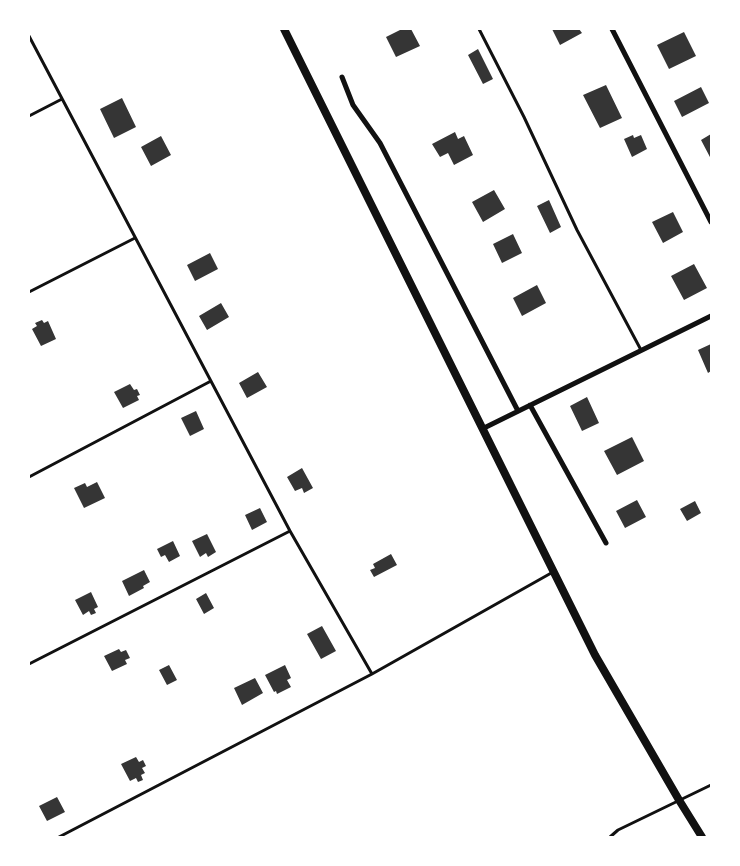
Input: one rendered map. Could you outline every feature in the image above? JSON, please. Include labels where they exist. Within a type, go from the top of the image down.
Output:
[{"type":"street","points":[[284,29],[595,655],[702,837]]},
{"type":"street","points":[[612,29],[711,222]]},
{"type":"street","points":[[342,77],[353,105],[380,143],[518,411]]},
{"type":"street","points":[[482,429],[711,316]]},
{"type":"street","points":[[530,405],[606,543]]},
{"type":"lane","points":[[479,29],[524,117],[577,230],[641,350]]},
{"type":"lane","points":[[29,36],[290,531],[372,674]]},
{"type":"lane","points":[[29,116],[62,99]]},
{"type":"lane","points":[[29,292],[135,238]]},
{"type":"lane","points":[[29,478],[211,381]]},
{"type":"lane","points":[[29,664],[290,531]]},
{"type":"lane","points":[[58,837],[372,674],[553,572]]},
{"type":"lane","points":[[610,837],[618,830],[711,785]]},
{"type":"building","points":[[402,29],[411,29],[420,46],[396,57],[386,37]]},
{"type":"building","points":[[552,29],[579,29],[582,33],[560,45]]},
{"type":"building","points":[[684,32],[696,56],[669,69],[657,45]]},
{"type":"building","points":[[478,49],[493,79],[483,84],[468,55]]},
{"type":"building","points":[[606,85],[622,118],[600,128],[583,95]]},
{"type":"building","points":[[701,87],[709,103],[682,117],[674,101]]},
{"type":"building","points":[[122,98],[136,127],[114,138],[100,109]]},
{"type":"building","points":[[455,132],[458,139],[464,136],[473,155],[454,165],[448,153],[440,157],[432,144]]},
{"type":"building","points":[[711,134],[711,159],[701,140]]},
{"type":"building","points":[[633,135],[634,138],[641,135],[647,149],[632,157],[624,139]]},
{"type":"building","points":[[161,136],[171,155],[151,166],[141,147]]},
{"type":"building","points":[[494,190],[505,209],[483,222],[472,202]]},
{"type":"building","points":[[549,200],[561,227],[550,233],[537,206]]},
{"type":"building","points":[[673,212],[683,232],[663,243],[652,222]]},
{"type":"building","points":[[513,234],[522,253],[502,263],[493,244]]},
{"type":"building","points":[[210,253],[218,269],[195,281],[187,265]]},
{"type":"building","points":[[694,264],[707,288],[684,300],[671,276]]},
{"type":"building","points":[[537,285],[546,303],[522,316],[513,298]]},
{"type":"building","points":[[221,303],[229,317],[207,330],[199,316]]},
{"type":"building","points":[[42,320],[44,323],[48,321],[56,339],[41,346],[32,329],[37,326],[35,323]]},
{"type":"building","points":[[711,344],[711,371],[708,373],[698,350]]},
{"type":"building","points":[[258,372],[267,387],[247,398],[239,383]]},
{"type":"building","points":[[130,384],[134,390],[137,389],[140,395],[137,396],[139,400],[123,408],[114,392]]},
{"type":"building","points":[[587,397],[599,423],[582,431],[570,406]]},
{"type":"building","points":[[196,411],[204,429],[190,436],[181,418]]},
{"type":"building","points":[[632,437],[644,461],[617,475],[604,451]]},
{"type":"building","points":[[302,468],[313,488],[304,493],[302,488],[295,491],[287,477]]},
{"type":"building","points":[[97,482],[105,498],[84,508],[74,488],[85,483],[87,487]]},
{"type":"building","points":[[637,500],[646,517],[625,528],[616,511]]},
{"type":"building","points":[[695,501],[701,513],[687,521],[680,509]]},
{"type":"building","points":[[260,508],[267,522],[252,530],[245,515]]},
{"type":"building","points":[[207,534],[216,552],[208,557],[206,553],[200,557],[192,541]]},
{"type":"building","points":[[173,541],[180,556],[169,562],[165,555],[161,557],[157,549]]},
{"type":"building","points":[[391,554],[397,565],[374,577],[370,570],[375,568],[373,564]]},
{"type":"building","points":[[144,570],[150,582],[143,586],[144,588],[129,596],[122,581]]},
{"type":"building","points":[[91,592],[98,607],[94,609],[96,613],[91,615],[89,611],[83,615],[75,600]]},
{"type":"building","points":[[206,593],[214,608],[204,614],[196,599]]},
{"type":"building","points":[[322,626],[336,651],[321,659],[307,634]]},
{"type":"building","points":[[119,649],[121,652],[126,650],[130,658],[125,660],[127,664],[112,671],[104,656]]},
{"type":"building","points":[[169,665],[177,680],[167,685],[159,670]]},
{"type":"building","points":[[285,665],[291,678],[287,680],[291,687],[277,694],[265,675]]},
{"type":"building","points":[[255,678],[263,693],[242,705],[234,688]]},
{"type":"building","points":[[136,757],[139,762],[143,760],[146,766],[142,768],[145,773],[141,775],[143,780],[138,782],[136,778],[130,781],[121,764]]},
{"type":"building","points":[[57,797],[65,812],[47,821],[39,806]]}]
